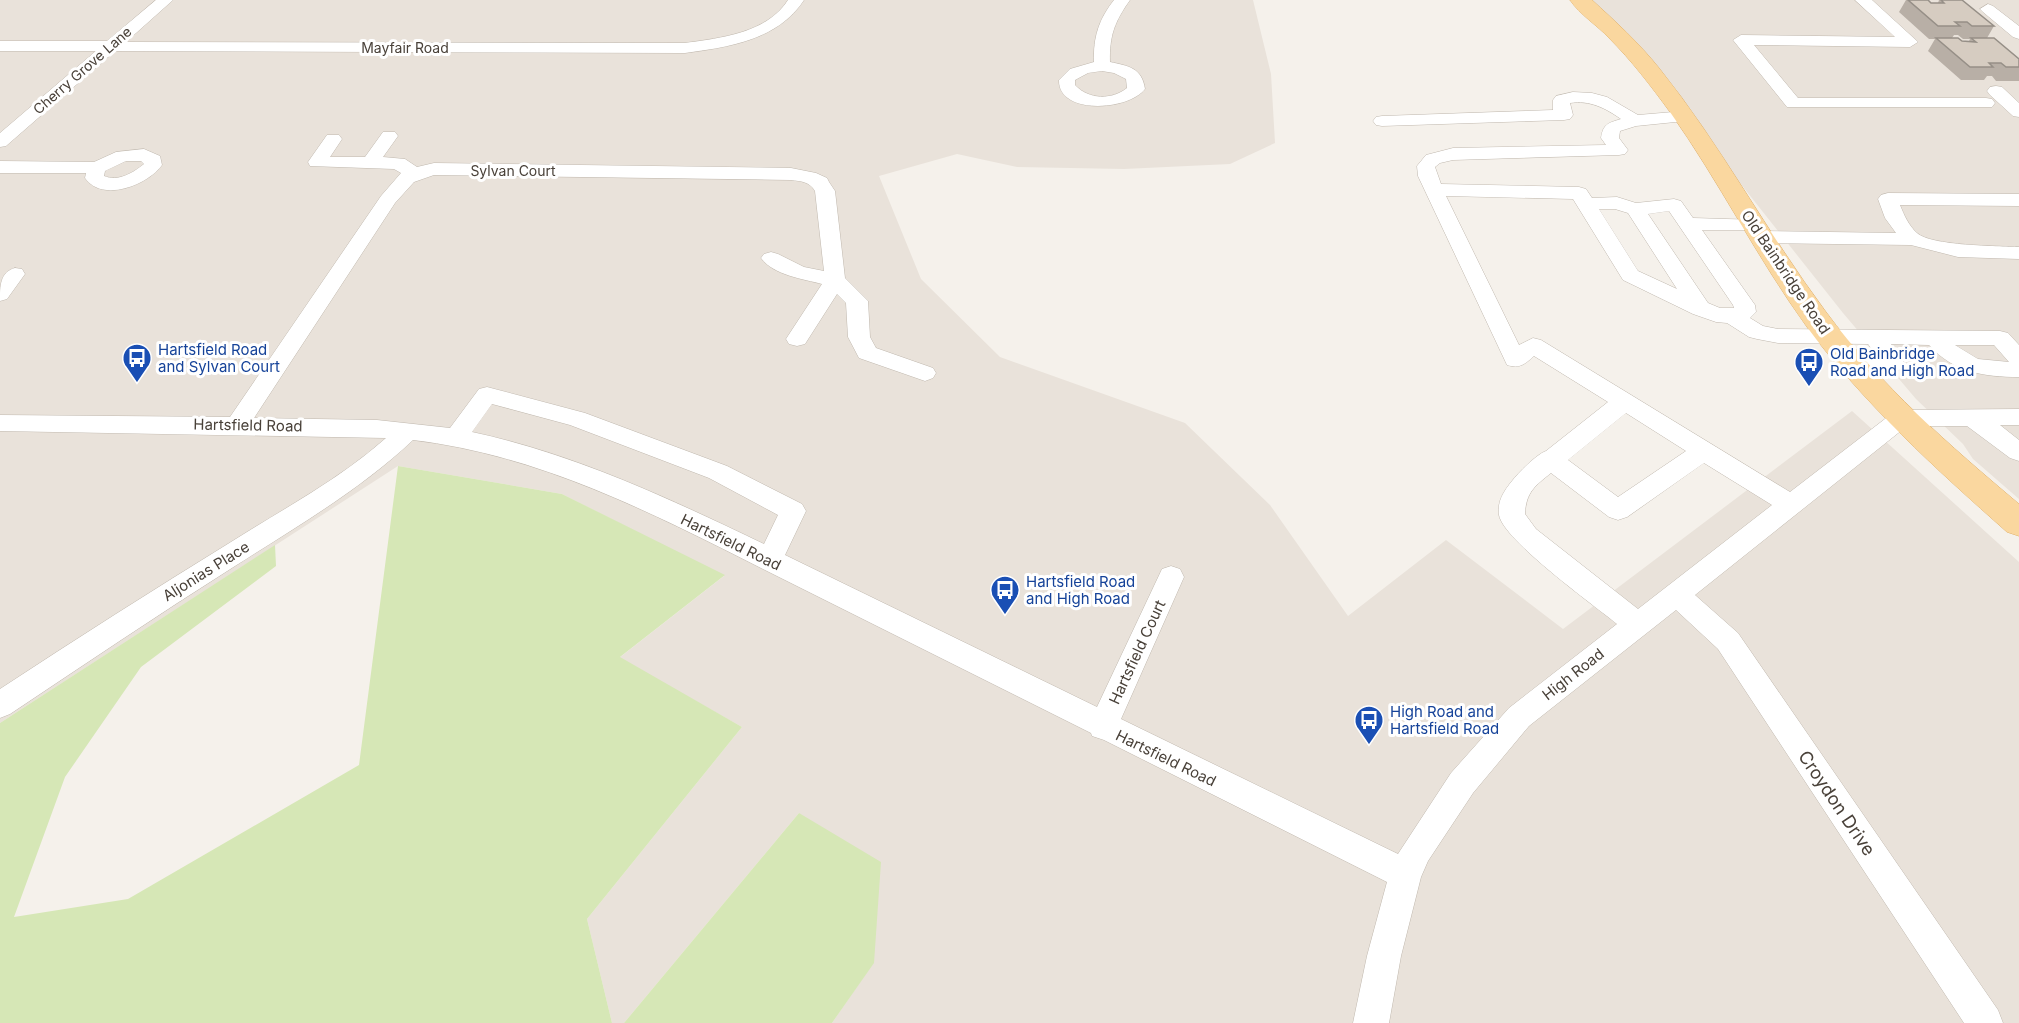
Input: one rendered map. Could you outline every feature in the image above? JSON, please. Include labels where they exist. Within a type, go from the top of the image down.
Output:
[{"type":"main road","name":"Old Bainbridge Road","points":[[1580,0],[1626,41],[1653,73],[1684,116],[1756,230],[1829,336],[1902,418],[2019,523]]},
{"type":"street","name":"Cherry Grove Lane","points":[[0,142],[165,0]]},
{"type":"street","name":"Mayfair Road","points":[[0,45],[685,48],[720,43],[751,33],[782,17],[796,0]]},
{"type":"street","points":[[1102,66],[1101,38],[1104,25],[1122,0]]},
{"type":"street","points":[[1863,0],[1910,42],[1741,40],[1793,103],[1986,103]]},
{"type":"street","points":[[2014,10],[1988,9],[2019,34]]},
{"type":"street","points":[[2019,91],[1996,91],[2019,112]]},
{"type":"street","points":[[1382,121],[1564,115],[1561,107],[1563,100],[1585,96],[1613,105],[1634,121]]},
{"type":"street","points":[[1684,116],[1634,121],[1611,128],[1610,138],[1619,150],[1453,154],[1433,159],[1426,166],[1427,176],[1515,360],[1533,345],[1623,403],[1705,450],[1790,504]]},
{"type":"street","points":[[371,162],[389,136]]},
{"type":"street","points":[[237,425],[364,233],[401,183],[416,174],[398,163],[317,162],[333,139]]},
{"type":"street","points":[[0,167],[98,168]]},
{"type":"street","name":"Sylvan Court","points":[[416,174],[434,169],[747,172],[809,177],[820,182],[825,191],[835,280]]},
{"type":"street","points":[[1434,190],[1579,193],[1630,275],[1716,315],[1732,316],[1744,312],[1744,305],[1674,205],[1635,209],[1617,203],[1586,204]]},
{"type":"street","points":[[1911,239],[1895,218],[1888,199],[2019,200]]},
{"type":"street","points":[[1635,209],[1701,310]]},
{"type":"street","points":[[1688,224],[1911,239],[1958,251],[2019,252]]},
{"type":"street","points":[[771,258],[798,272],[835,280],[857,301],[858,337],[867,353],[925,373]]},
{"type":"street","points":[[0,294],[15,273]]},
{"type":"street","points":[[797,339],[835,280]]},
{"type":"street","points":[[1732,316],[1757,332],[1778,336],[2000,338],[2019,358]]},
{"type":"street","points":[[1853,364],[1894,364],[1874,336]]},
{"type":"street","points":[[1935,338],[1948,354],[1975,366],[2019,369]]},
{"type":"street","points":[[455,438],[487,395],[577,419],[718,472],[793,510],[769,560]]},
{"type":"street","points":[[1623,403],[1549,459],[1527,479],[1513,498],[1512,516],[1527,536],[1637,624]]},
{"type":"street","points":[[1902,418],[2019,417]]},
{"type":"street","name":"High Road","points":[[1371,1023],[1384,956],[1405,874],[1417,850],[1462,783],[1519,717],[1902,418]]},
{"type":"street","points":[[1973,418],[2019,452]]},
{"type":"street","name":"Hartsfield Road","points":[[0,423],[347,426],[455,438],[496,446],[613,486],[769,560],[1103,727],[1405,874]]},
{"type":"street","name":"Aljonias Place","points":[[0,705],[129,619],[323,497],[377,460],[406,432]]},
{"type":"street","points":[[1549,459],[1618,510],[1705,450]]},
{"type":"street","name":"Hartsfield Court","points":[[1103,727],[1172,577]]},
{"type":"street","name":"Croydon Drive","points":[[1676,594],[1728,641],[1985,1023]]},
{"type":"shaded area","points":[[0,0],[1253,0],[1271,74],[1275,143],[1230,164],[1124,169],[1017,167],[957,154],[879,176],[921,279],[1000,357],[1185,423],[1270,505],[1348,616],[1446,540],[1563,629],[1852,411],[2019,562],[2019,1023],[832,1023],[874,962],[799,813],[624,1023],[612,1023],[587,919],[742,727],[619,658],[724,576],[562,494],[398,466],[0,723]]},
{"type":"shaded area","points":[[1587,0],[2019,0],[2019,499],[1973,459],[1963,444],[1916,399],[1843,313],[1713,149]]},
{"type":"green space","points":[[398,466],[562,494],[725,575],[620,657],[742,727],[587,919],[612,1023],[0,1023],[0,723],[275,545],[276,566],[141,667],[65,777],[14,917],[128,899],[359,765]]},
{"type":"green space","points":[[799,813],[881,862],[874,963],[832,1023],[624,1023]]},
{"type":"building","points":[[1908,0],[1944,3],[1941,0],[1962,0],[1994,26],[1972,26],[1967,22],[1955,22],[1960,26],[1938,26]]},
{"type":"building","points":[[1936,38],[1958,38],[1962,41],[1976,42],[1971,38],[1994,38],[2019,59],[2019,67],[1989,63],[1993,67],[1970,67]]},
{"type":"place","name":"Hartsfield Road and Sylvan Court","points":[[137,384]]},
{"type":"place","name":"Old Bainbridge Road and High Road","points":[[1809,388]]},
{"type":"place","name":"Hartsfield Road and High Road","points":[[1005,616]]},
{"type":"place","name":"High Road and Hartsfield Road","points":[[1369,746]]}]
